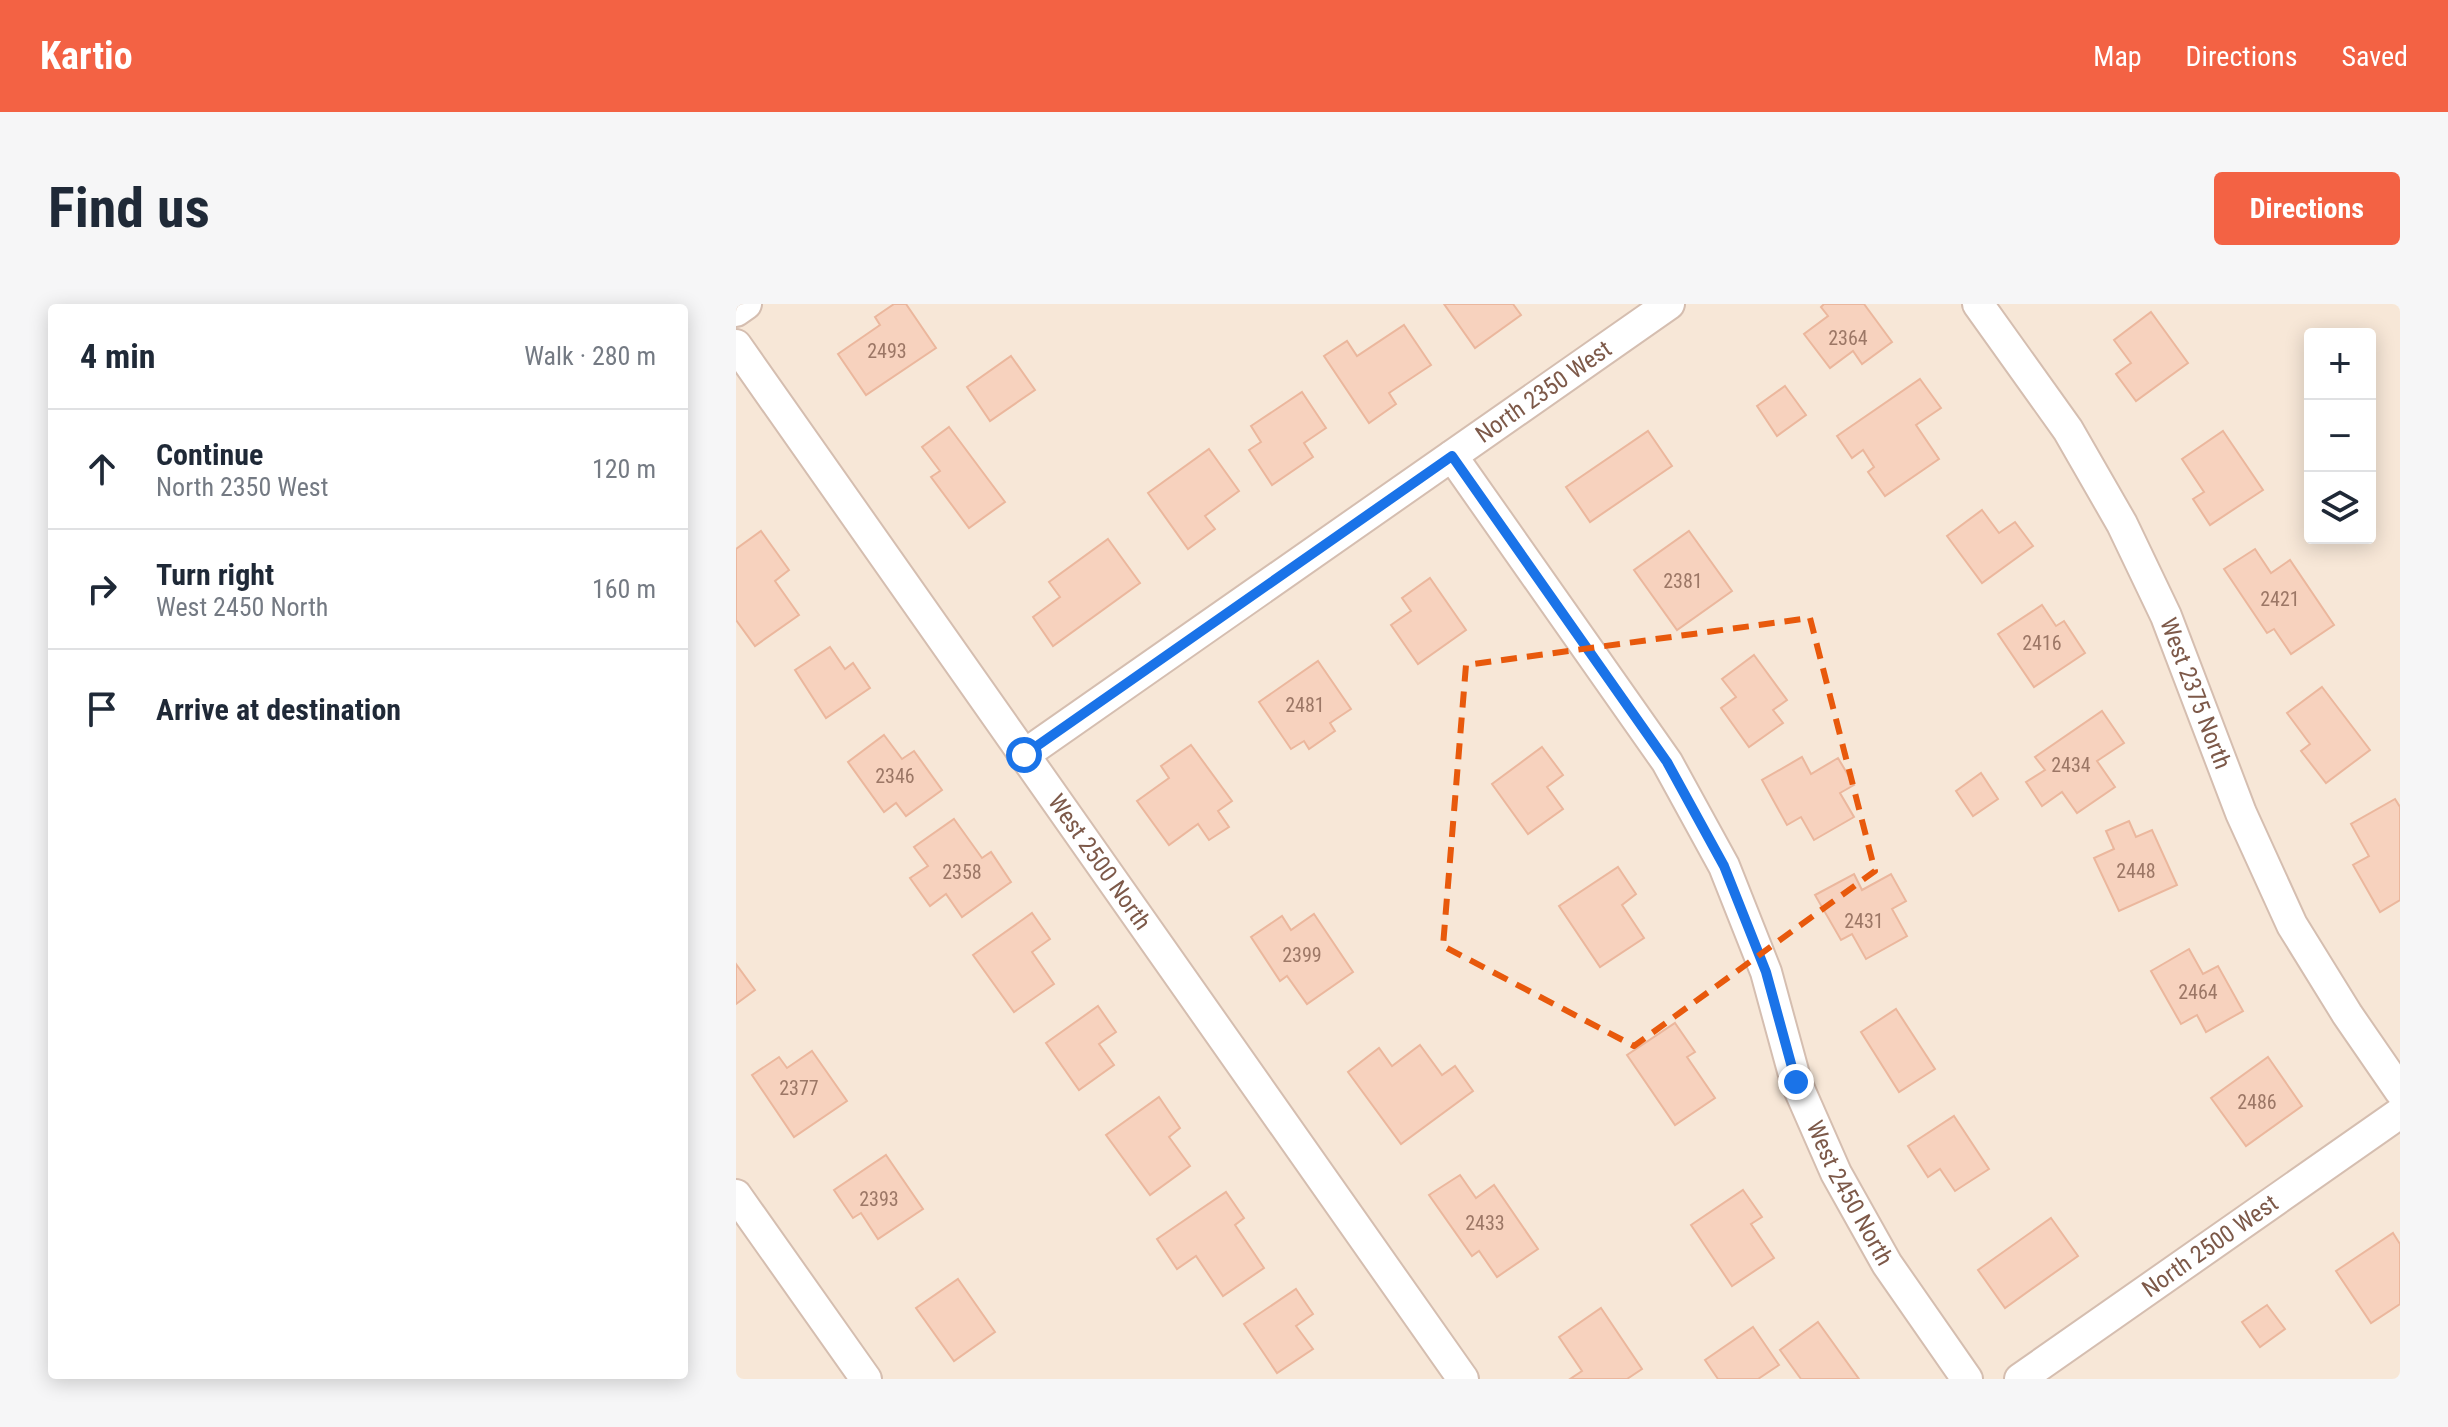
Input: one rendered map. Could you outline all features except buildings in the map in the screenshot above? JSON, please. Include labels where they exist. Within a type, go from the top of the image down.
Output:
[{"type":"street","points":[[736,311],[746,304]]},
{"type":"street","name":"North 2350 West","points":[[1024,755],[1669,304]]},
{"type":"street","name":"West 2375 North","points":[[1978,304],[2068,430],[2122,524],[2166,616],[2241,813],[2292,925],[2347,1014],[2400,1091]]},
{"type":"street","name":"West 2500 North","points":[[736,345],[1463,1379]]},
{"type":"street","name":"West 2450 North","points":[[1452,456],[1667,762],[1724,866],[1766,972],[1796,1082],[1836,1173],[1887,1264],[1967,1379]]},
{"type":"street","name":"North 2500 West","points":[[2020,1379],[2400,1113]]},
{"type":"street","points":[[736,1195],[866,1379]]},
{"type":"highlighted area","points":[[1810,618],[1875,871],[1634,1046],[1443,946],[1466,665]]},
{"type":"shaded area","points":[[736,304],[2400,304],[2400,1379],[736,1379]]},
{"type":"route","points":[[1024,755],[1452,456],[1667,762],[1724,866],[1766,972],[1796,1082]]}]
